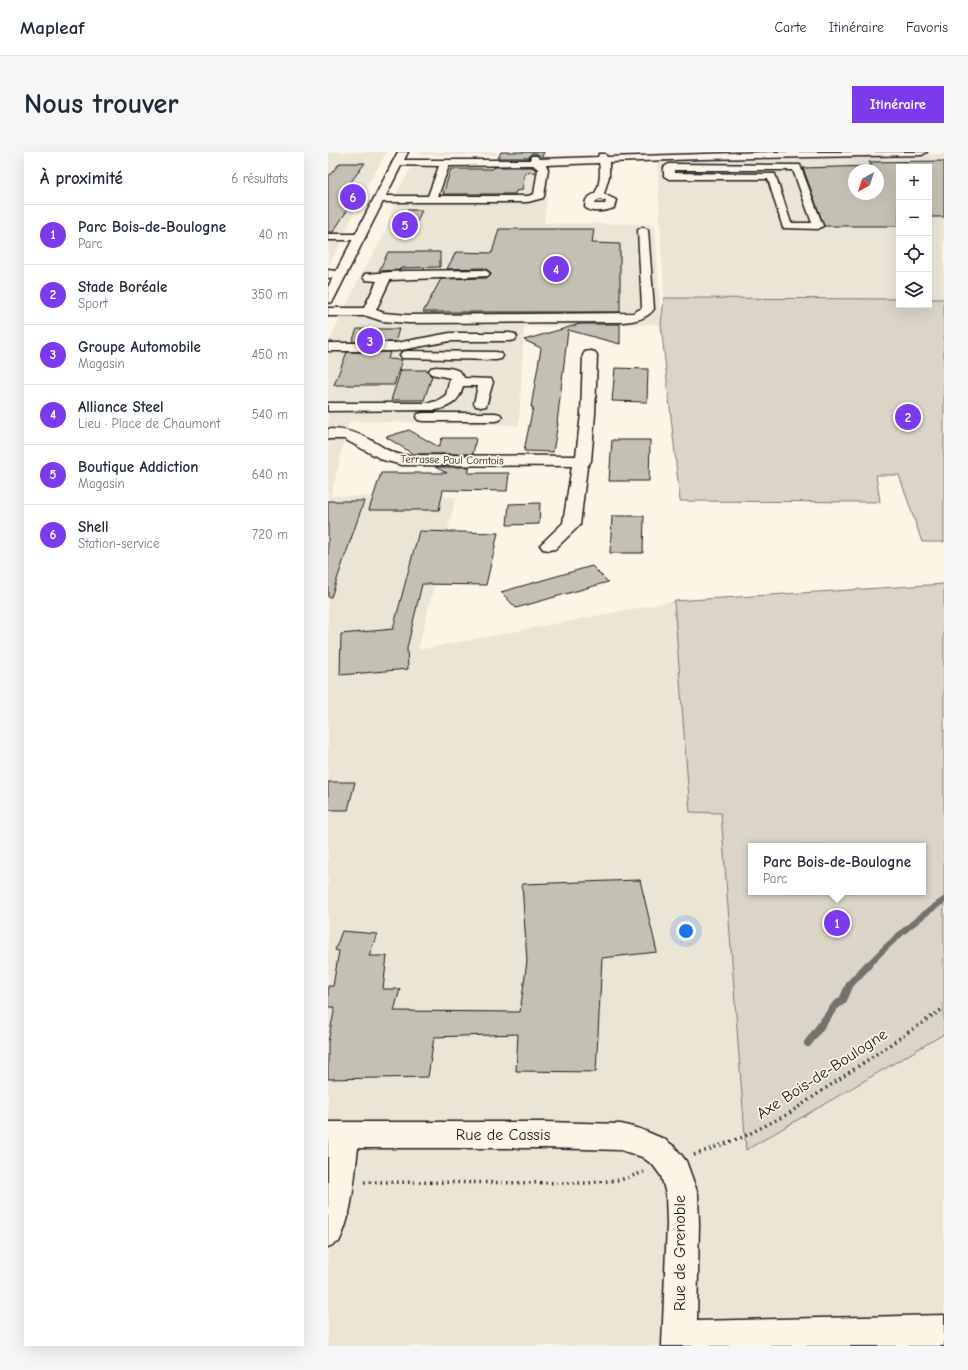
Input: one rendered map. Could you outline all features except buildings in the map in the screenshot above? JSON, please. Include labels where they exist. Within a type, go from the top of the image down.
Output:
[{"type":"street","points":[[400,158],[445,163],[603,157],[670,152]]},
{"type":"street","points":[[634,155],[922,152]]},
{"type":"street","points":[[781,154],[783,167]]},
{"type":"street","points":[[599,195],[603,180],[603,157]]},
{"type":"street","points":[[328,299],[400,158]]},
{"type":"street","points":[[379,199],[528,199],[539,196],[543,169],[542,166],[535,160],[400,158],[386,160]]},
{"type":"street","points":[[432,199],[445,163]]},
{"type":"street","points":[[771,171],[669,167],[669,176],[771,171],[783,167],[797,167],[818,226],[787,226],[771,171]]},
{"type":"street","points":[[328,312],[369,312],[387,317],[422,319],[596,319],[635,317],[648,309],[643,230]]},
{"type":"street","points":[[328,237],[361,237]]},
{"type":"street","points":[[328,274],[342,274]]},
{"type":"street","points":[[369,277],[385,277],[404,274],[484,274]]},
{"type":"street","points":[[369,312],[385,277]]},
{"type":"street","points":[[333,352],[396,347],[450,337],[510,337]]},
{"type":"street","points":[[333,352],[496,356]]},
{"type":"street","points":[[549,545],[571,525],[579,467],[583,461],[588,414],[590,355]]},
{"type":"street","points":[[328,407],[436,406],[445,404],[452,398],[457,378],[455,374],[436,371]]},
{"type":"street","points":[[456,382],[486,382],[480,403]]},
{"type":"street","points":[[328,417],[495,417]]},
{"type":"street","name":"Terrasse Paul Comtois","points":[[332,439],[347,435],[359,440],[385,456],[402,460],[583,461]]},
{"type":"street","points":[[328,1232],[335,1204],[337,1135]]},
{"type":"street","name":"Rue de Cassis","points":[[337,1135],[545,1135],[621,1138],[640,1142],[653,1148],[664,1156],[670,1163]]},
{"type":"street","name":"Rue de Grenoble","points":[[670,1163],[678,1179],[682,1201],[683,1224],[679,1342]]},
{"type":"street","points":[[679,1342],[944,1332]]},
{"type":"path","name":"Axe Bois-de-Boulogne","points":[[707,1150],[743,1137],[788,1114],[944,1008]]},
{"type":"path","points":[[362,1182],[587,1183],[611,1182],[634,1176]]},
{"type":"shaded area","points":[[328,152],[387,152],[362,193],[346,232],[341,232],[336,240],[341,243],[328,266]]},
{"type":"shaded area","points":[[421,152],[497,152],[496,155],[420,155]]},
{"type":"shaded area","points":[[944,154],[944,300],[932,300],[932,164],[896,164],[896,300],[664,298],[657,161]]},
{"type":"shaded area","points":[[550,166],[544,223],[655,224],[661,324],[524,327],[519,425],[349,421],[331,496],[456,497],[418,650],[674,601],[694,810],[721,813],[746,1150],[944,1034],[944,1346],[328,1346],[328,344],[359,278],[382,239],[395,202],[401,202],[402,196],[395,196],[411,168]]},
{"type":"shaded area","points":[[664,298],[896,299],[896,308],[932,308],[932,299],[944,299],[944,542],[922,542],[899,475],[876,475],[880,502],[680,501],[661,324]]},
{"type":"shaded area","points":[[944,584],[944,1034],[746,1150],[721,813],[690,812],[674,601]]},
{"type":"waterway","points":[[868,965],[904,931],[944,900]]},
{"type":"waterway","points":[[808,1043],[835,1006],[843,1000],[850,984],[868,965]]},
{"type":"place","name":"Shell","points":[[353,197]]},
{"type":"place","name":"Boutique Addiction","points":[[405,225]]},
{"type":"place","name":"Alliance Steel","points":[[556,269]]},
{"type":"place","name":"Groupe Automobile","points":[[370,341]]},
{"type":"place","name":"Stade Boréale","points":[[908,417]]},
{"type":"place","name":"Parc Bois-de-Boulogne","points":[[837,923]]}]
